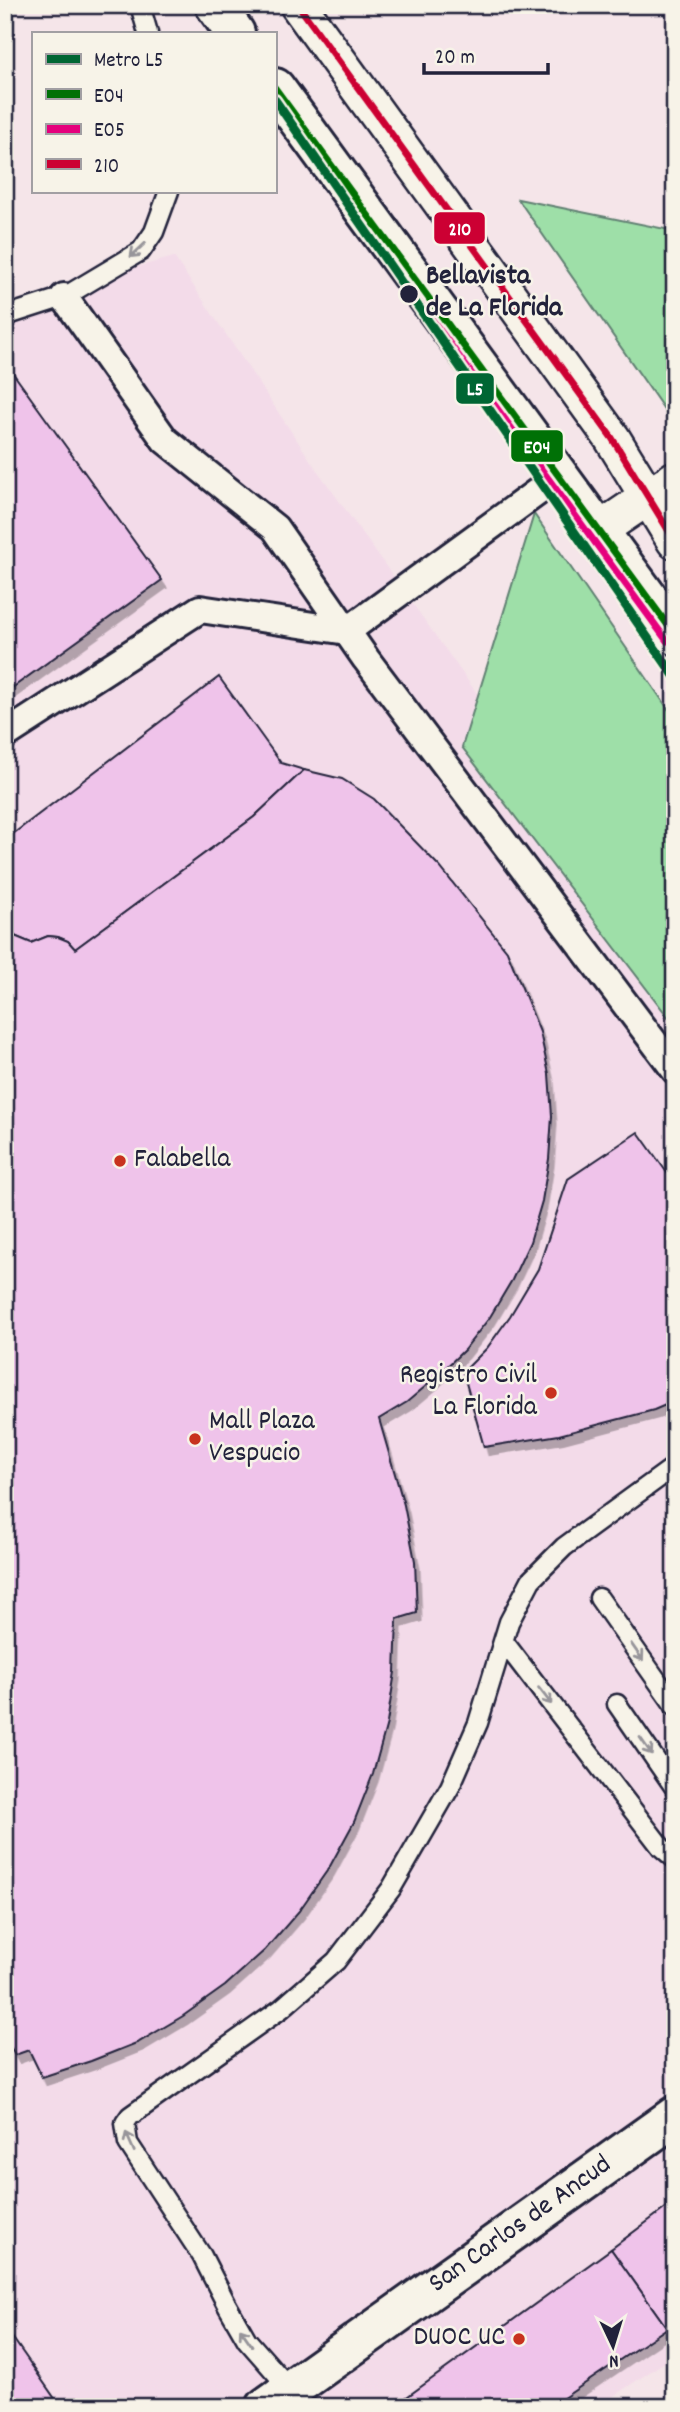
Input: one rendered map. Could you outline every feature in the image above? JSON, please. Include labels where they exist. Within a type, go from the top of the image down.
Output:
[{"type":"main road","points":[[215,5],[234,32]]},
{"type":"main road","points":[[276,89],[675,635]]},
{"type":"main road","name":"San Carlos de Ancud","points":[[278,2398],[675,2116]]},
{"type":"street","points":[[298,5],[612,438],[660,488],[675,541]]},
{"type":"street","points":[[64,298],[165,440],[275,528],[347,631],[675,1070]]},
{"type":"street","points":[[5,735],[200,609],[347,631],[558,477]]},
{"type":"street","points":[[598,531],[660,488]]},
{"type":"lane","points":[[140,5],[148,32]]},
{"type":"lane","points":[[5,316],[64,298],[141,251],[154,232],[169,192]]},
{"type":"lane","points":[[278,2398],[202,2256],[128,2143],[125,2123],[130,2116],[204,2065],[315,1982],[336,1961],[378,1909],[450,1787],[478,1723],[516,1606],[531,1580],[544,1565],[596,1522],[675,1466]]},
{"type":"lane","points":[[599,1598],[675,1706]]},
{"type":"lane","points":[[504,1642],[661,1847],[675,1859]]},
{"type":"lane","points":[[617,1704],[675,1788]]},
{"type":"shaded area","name":"Mall Plaza Vespucio","points":[[174,257],[317,470],[478,695],[462,747],[675,1026],[675,2355],[597,2407],[5,2407],[5,308],[69,285]]},
{"type":"green space","points":[[518,199],[675,231],[675,425]]},
{"type":"green space","points":[[534,514],[675,719],[675,1026],[462,747]]},
{"type":"building","points":[[5,362],[162,580],[5,693]]},
{"type":"building","points":[[219,677],[281,763],[304,770],[254,817],[75,949],[68,941],[58,937],[48,936],[31,943],[5,932],[5,840]]},
{"type":"building","name":"Mall Plaza Vespucio","points":[[304,770],[342,779],[374,799],[440,867],[507,951],[540,1032],[549,1074],[552,1116],[542,1201],[530,1242],[490,1317],[464,1350],[433,1380],[407,1402],[379,1419],[404,1505],[415,1561],[417,1613],[397,1619],[395,1672],[387,1723],[373,1774],[354,1822],[329,1868],[299,1911],[265,1950],[225,1986],[183,2016],[139,2042],[42,2077],[29,2050],[15,2055],[5,2038],[5,932],[31,943],[48,936],[58,937],[68,941],[75,949],[254,817]]},
{"type":"building","points":[[638,1132],[675,1184],[675,1401],[654,1410],[559,1435],[484,1447],[463,1372],[487,1348],[538,1269],[568,1179]]},
{"type":"building","points":[[675,2201],[675,2323],[667,2328],[611,2249]]},
{"type":"building","points":[[611,2249],[667,2328],[550,2407],[393,2407]]},
{"type":"building","points":[[5,2327],[60,2406],[59,2407],[5,2407]]},
{"type":"metro line","name":"L5","points":[[276,101],[675,677]]},
{"type":"transit line","name":"210","points":[[298,5],[612,438],[675,541]]},
{"type":"transit line","name":"E04","points":[[276,89],[675,635]]},
{"type":"transit line","name":"E05","points":[[276,106],[667,641]]},
{"type":"place","name":"Bellavista de La Florida","points":[[409,294]]},
{"type":"place","name":"Falabella","points":[[120,1161]]},
{"type":"place","name":"Registro Civil La Florida","points":[[551,1393]]},
{"type":"place","name":"Mall Plaza Vespucio","points":[[195,1439]]},
{"type":"place","name":"DUOC UC","points":[[519,2339]]}]
